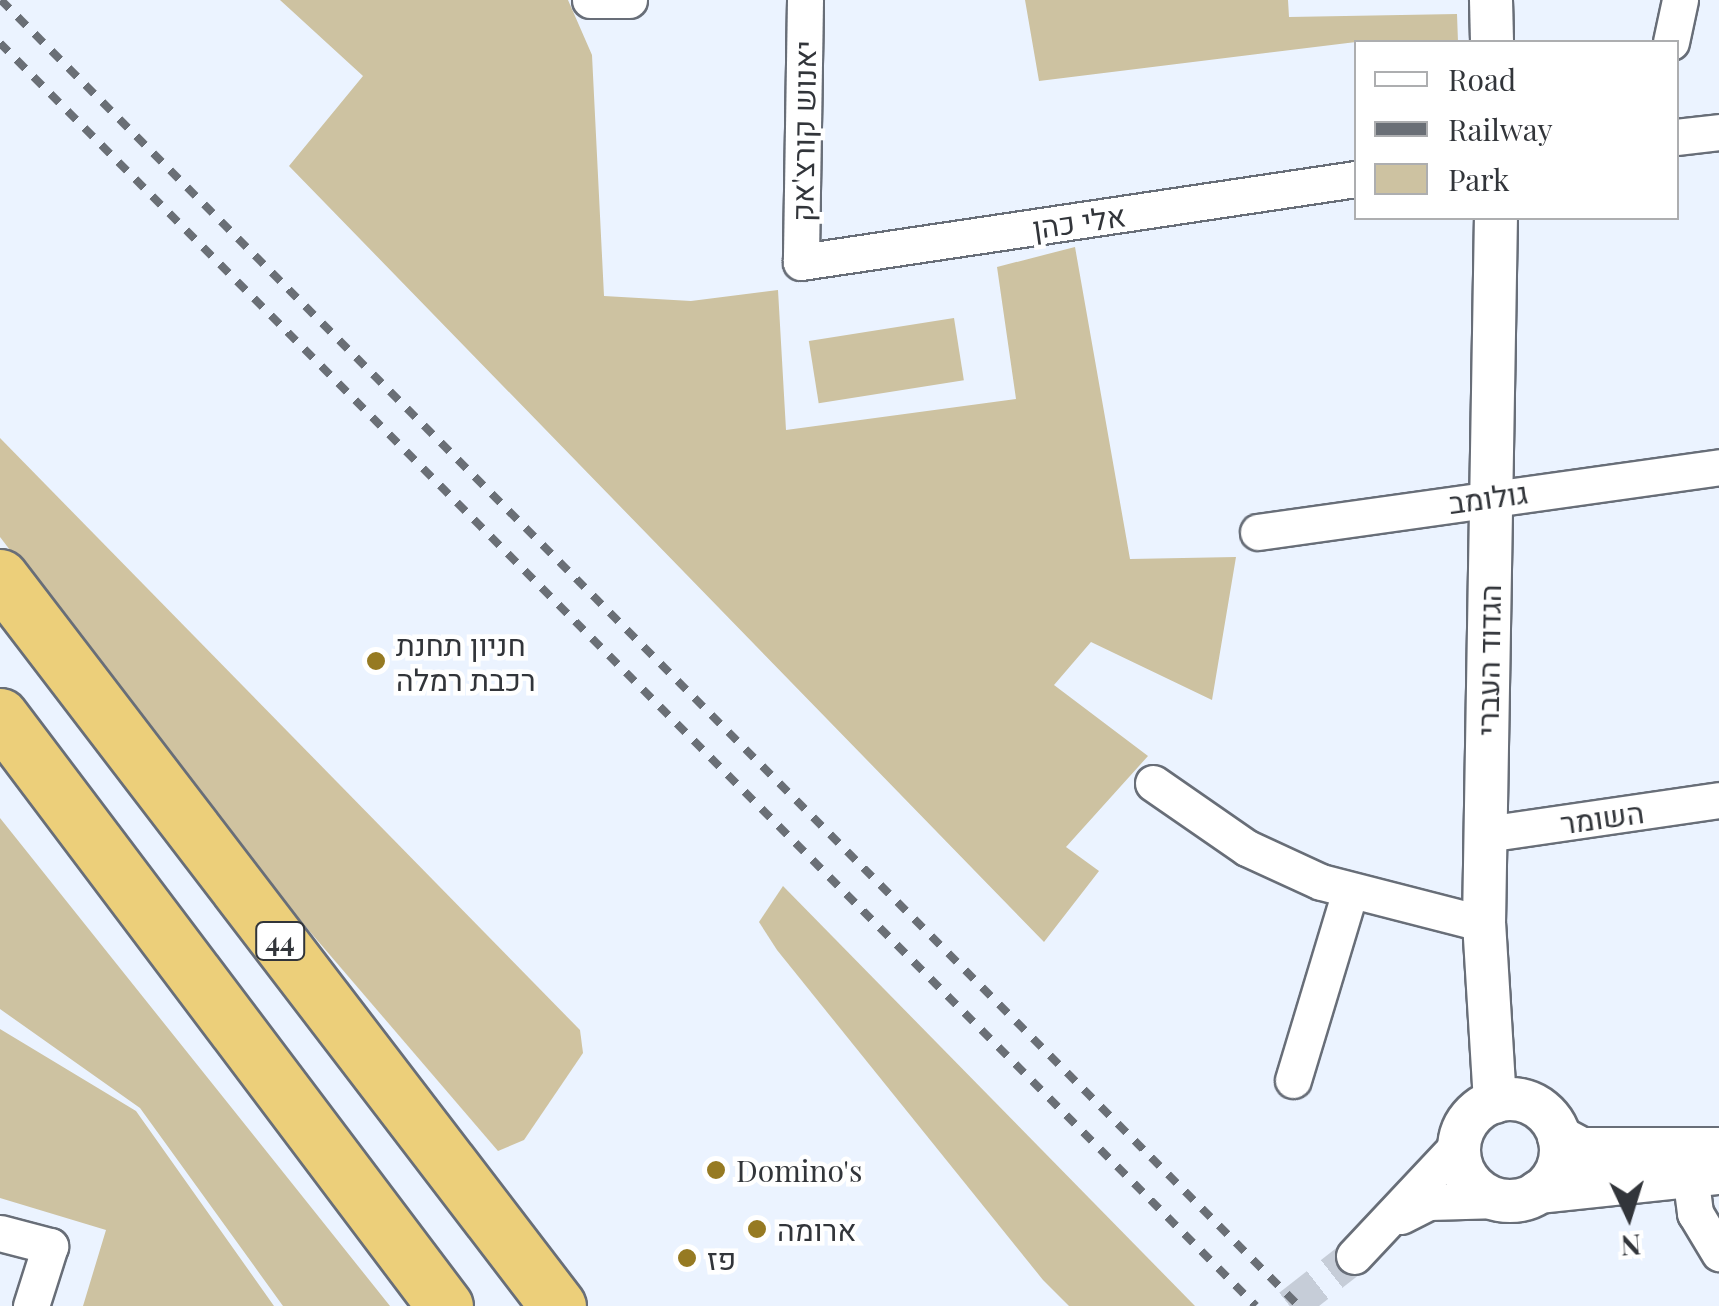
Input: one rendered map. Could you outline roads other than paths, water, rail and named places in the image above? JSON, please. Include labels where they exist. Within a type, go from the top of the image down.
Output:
[{"type":"highway","name":"44","points":[[0,578],[558,1306]]},
{"type":"highway","points":[[0,716],[445,1306]]},
{"type":"street","points":[[590,2],[629,0]]},
{"type":"street","name":"יאנוש קורצ'אק","points":[[801,262],[805,0]]},
{"type":"street","points":[[1492,0],[1492,40]]},
{"type":"street","points":[[1670,40],[1680,0]]},
{"type":"street","points":[[1679,137],[1719,132]]},
{"type":"street","name":"אלי כהן","points":[[801,262],[1354,179]]},
{"type":"street","name":"הגדוד העברי","points":[[1494,1102],[1484,924],[1496,220]]},
{"type":"street","name":"גולומב","points":[[1258,532],[1719,467]]},
{"type":"street","points":[[1152,783],[1246,848],[1350,890],[1484,924]]},
{"type":"street","name":"השומר","points":[[1486,834],[1719,800]]},
{"type":"street","points":[[1293,1080],[1350,890]]},
{"type":"street","points":[[1354,1256],[1395,1219],[1458,1144],[1470,1117],[1494,1102],[1527,1102],[1559,1137],[1582,1149],[1704,1163]]},
{"type":"street","points":[[1519,1196],[1558,1168],[1559,1137]]},
{"type":"street","points":[[1458,1144],[1466,1176],[1519,1196]]},
{"type":"street","points":[[1395,1219],[1429,1202],[1519,1196],[1704,1163]]},
{"type":"street","points":[[1704,1163],[1694,1213],[1719,1253]]},
{"type":"street","points":[[0,1232],[50,1246],[31,1306]]},
{"type":"tunnel","points":[[1290,1306],[1354,1256]]},
{"type":"railway","points":[[1,0],[1299,1306]]},
{"type":"railway","points":[[0,43],[1256,1306]]},
{"type":"place","name":"חניון תחנת רכבת רמלה","points":[[376,661]]},
{"type":"place","name":"Domino's","points":[[716,1170]]},
{"type":"place","name":"ארומה","points":[[757,1229]]},
{"type":"place","name":"פז","points":[[687,1258]]}]
